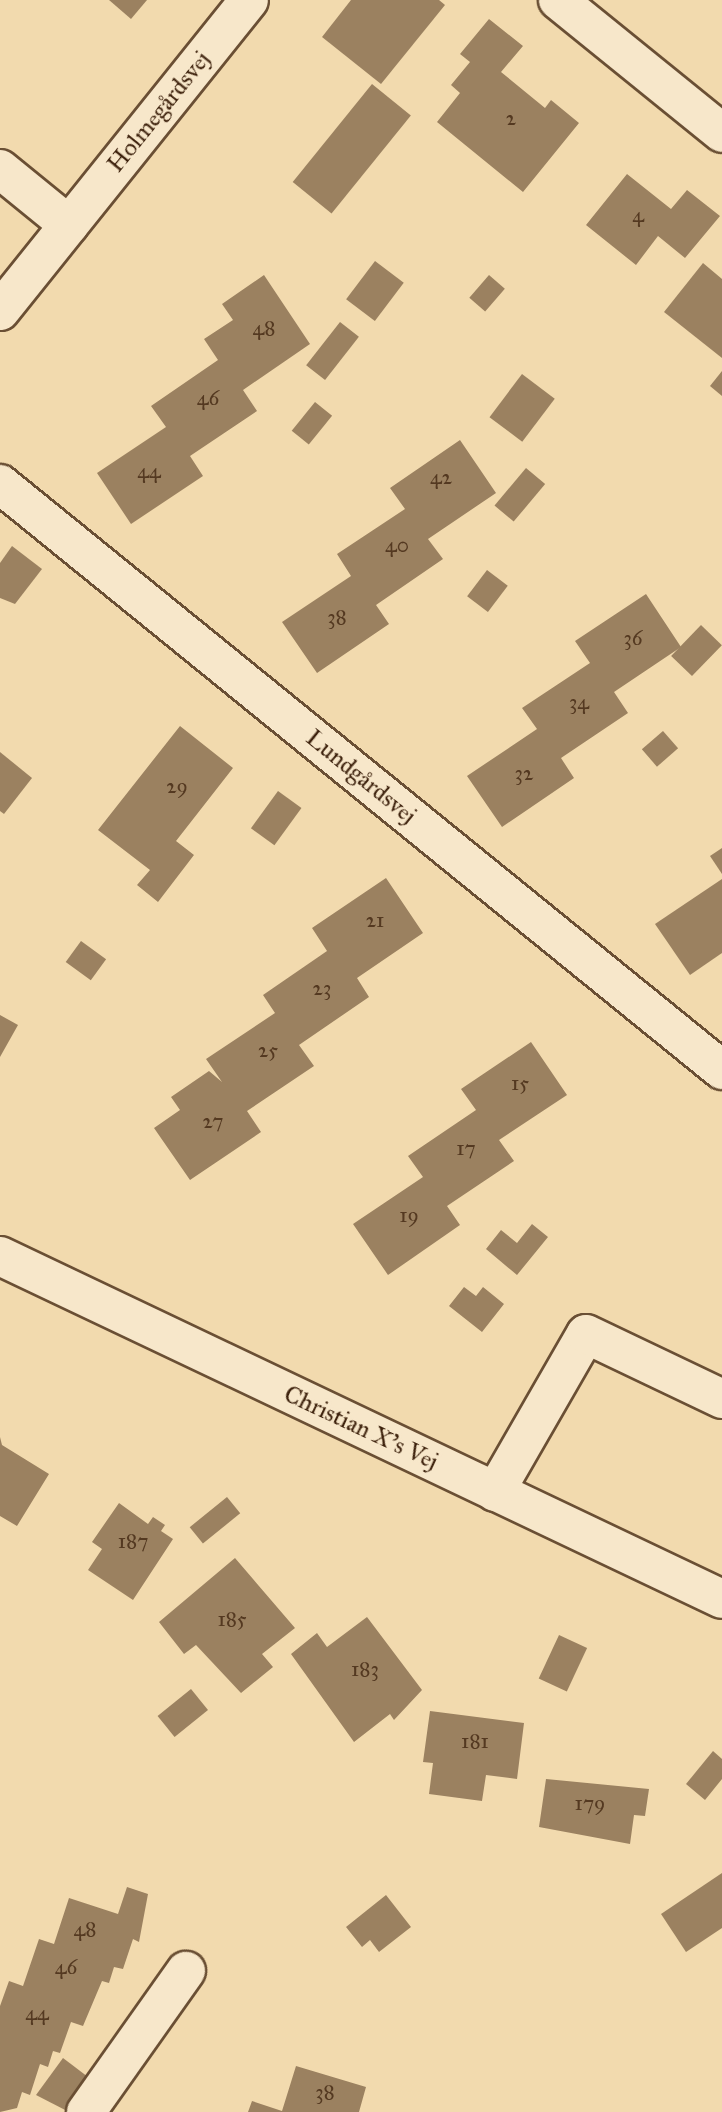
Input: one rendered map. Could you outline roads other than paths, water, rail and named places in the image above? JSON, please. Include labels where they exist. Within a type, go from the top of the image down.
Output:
[{"type":"street","name":"Holmegårdsvej","points":[[0,311],[249,0]]},
{"type":"street","points":[[558,0],[722,133]]},
{"type":"street","points":[[0,169],[69,225]]},
{"type":"street","name":"Lundgårdsvej","points":[[0,484],[722,1070]]},
{"type":"street","name":"Christian X's Vej","points":[[0,1256],[722,1600]]},
{"type":"street","points":[[495,1492],[586,1334],[722,1399]]},
{"type":"street","points":[[86,2112],[186,1971]]}]
